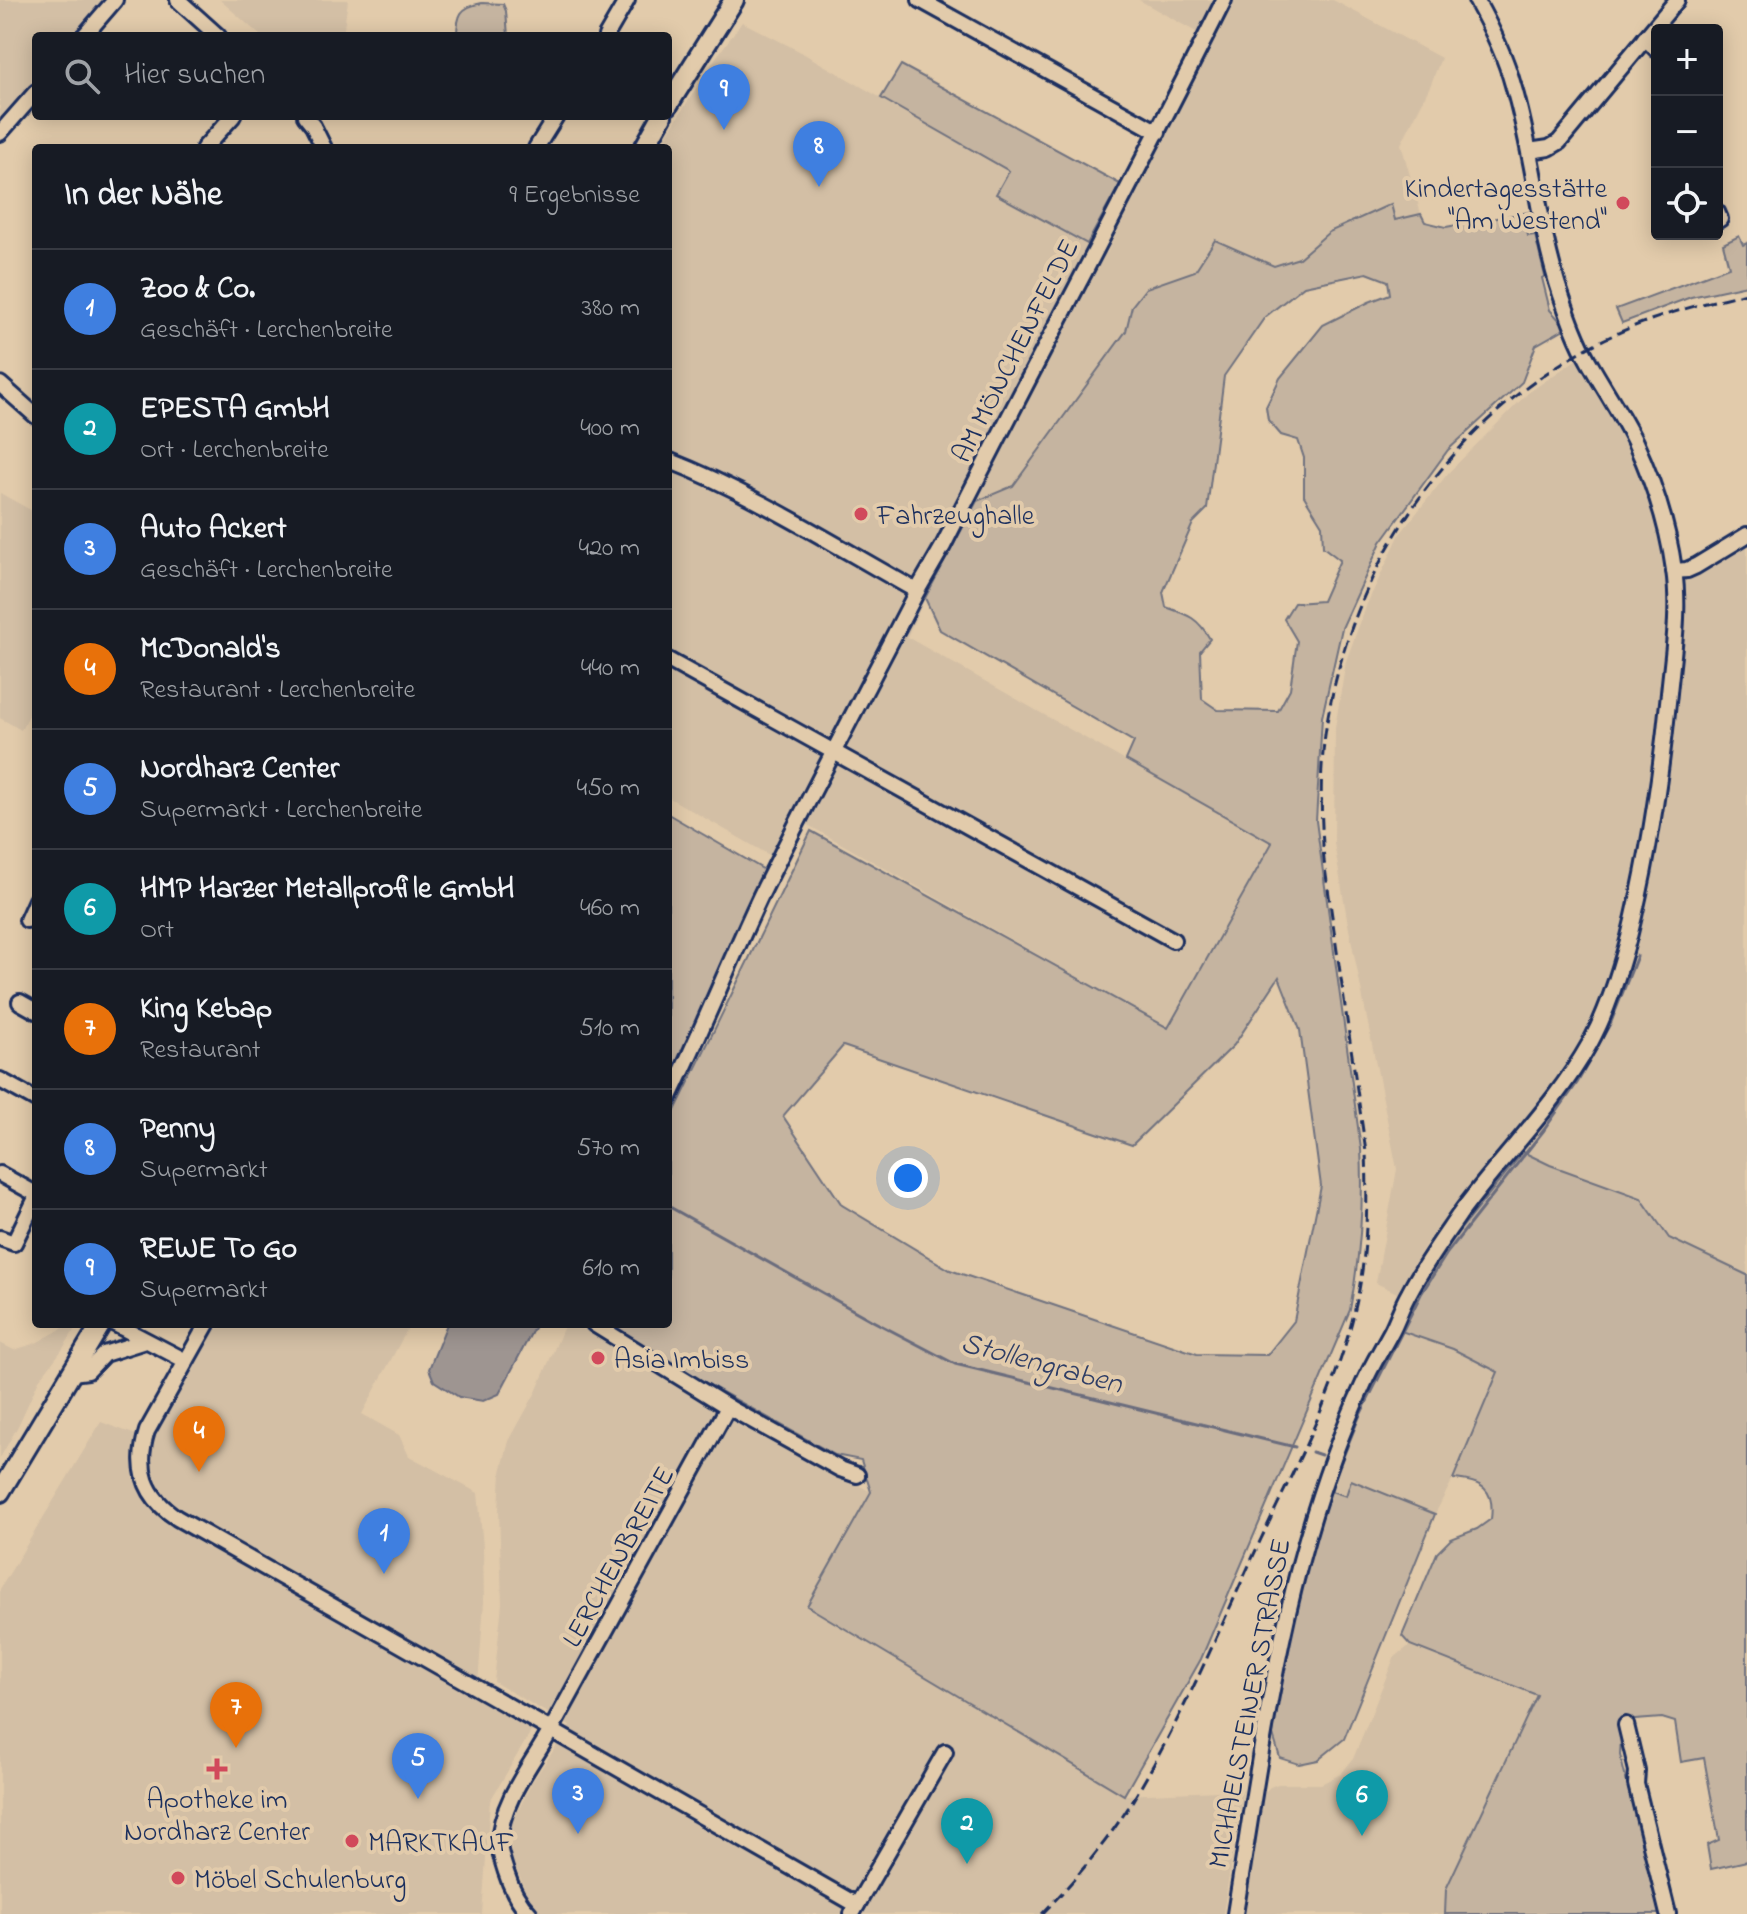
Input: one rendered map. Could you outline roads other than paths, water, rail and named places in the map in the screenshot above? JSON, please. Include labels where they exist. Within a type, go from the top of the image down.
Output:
[{"type":"main road","points":[[672,99],[734,0]]},
{"type":"main road","points":[[646,144],[660,120]]},
{"type":"main road","points":[[0,1492],[99,1328]]},
{"type":"street","points":[[87,32],[115,0]]},
{"type":"street","points":[[178,0],[214,32]]},
{"type":"street","points":[[608,32],[627,0]]},
{"type":"street","points":[[920,0],[1158,132]]},
{"type":"street","name":"AM MÖNCHENFELDE","points":[[672,1092],[726,971],[875,668],[943,546],[1224,0]]},
{"type":"street","name":"MICHAELSTEINER STRASSE","points":[[1235,1914],[1258,1770],[1290,1603],[1309,1528],[1330,1464],[1363,1384],[1409,1292],[1461,1213],[1557,1094],[1591,1042],[1619,977],[1643,882],[1664,750],[1676,619],[1674,571],[1666,532],[1647,469],[1583,350],[1560,293],[1513,81],[1476,0]]},
{"type":"street","points":[[1529,151],[1549,148],[1559,142],[1677,0]]},
{"type":"street","points":[[1645,38],[1651,44]]},
{"type":"street","points":[[0,133],[32,97]]},
{"type":"street","points":[[208,144],[229,120]]},
{"type":"street","points":[[308,120],[322,144]]},
{"type":"street","points":[[538,144],[554,120]]},
{"type":"street","points":[[0,384],[32,412]]},
{"type":"street","points":[[672,462],[736,490],[917,591]]},
{"type":"street","points":[[1674,571],[1696,566],[1747,535]]},
{"type":"street","points":[[672,662],[1173,940]]},
{"type":"street","points":[[27,920],[32,909]]},
{"type":"street","points":[[20,1002],[32,1009]]},
{"type":"street","points":[[0,1080],[32,1098]]},
{"type":"street","points":[[0,1174],[32,1194]]},
{"type":"street","points":[[0,1238],[14,1243],[32,1205]]},
{"type":"street","points":[[122,1328],[186,1361]]},
{"type":"street","points":[[205,1328],[147,1431],[143,1449],[143,1473],[148,1488],[155,1501],[166,1511],[551,1730],[855,1909],[945,1752]]},
{"type":"street","points":[[600,1328],[728,1407],[840,1469],[857,1475]]},
{"type":"street","points":[[72,1373],[88,1371],[104,1354],[145,1341]]},
{"type":"street","name":"LERCHENBREITE","points":[[530,1914],[510,1885],[501,1857],[499,1843],[502,1825],[512,1798],[728,1407]]},
{"type":"street","points":[[1626,1725],[1637,1771],[1636,1784],[1668,1914]]},
{"type":"waterway","name":"Stollengraben","points":[[1340,1464],[1359,1417],[1421,1294],[1447,1253],[1577,1083],[1611,1022],[1637,956]]},
{"type":"waterway","name":"Stollengraben","points":[[672,1208],[955,1364],[1295,1447]]},
{"type":"waterway","name":"Stollengraben","points":[[1312,1452],[1321,1455]]},
{"type":"railway","points":[[1042,1914],[1082,1870],[1118,1823],[1172,1729],[1314,1427],[1337,1369],[1355,1309],[1366,1231],[1366,1152],[1324,861],[1321,794],[1326,728],[1338,670],[1357,614],[1381,560],[1411,510],[1446,464],[1486,421],[1532,384],[1601,341],[1683,309],[1747,293]]},
{"type":"place","name":"REWE To Go","points":[[724,130]]},
{"type":"place","name":"Penny","points":[[819,187]]},
{"type":"place","name":"Kindertagesstätte \"Am Westend\"","points":[[1623,203]]},
{"type":"place","name":"Fahrzeughalle","points":[[861,514]]},
{"type":"place","name":"Asia Imbiss","points":[[598,1358]]},
{"type":"place","name":"McDonald's","points":[[199,1472]]},
{"type":"place","name":"Zoo & Co.","points":[[384,1574]]},
{"type":"place","name":"King Kebap","points":[[236,1748]]},
{"type":"place","name":"Apotheke im Nordharz Center","points":[[217,1769]]},
{"type":"place","name":"Nordharz Center","points":[[418,1799]]},
{"type":"place","name":"Auto Ackert","points":[[578,1834]]},
{"type":"place","name":"HMP Harzer Metallprofile GmbH","points":[[1362,1836]]},
{"type":"place","name":"MARKTKAUF","points":[[352,1841]]},
{"type":"place","name":"EPESTA GmbH","points":[[967,1864]]},
{"type":"place","name":"Möbel Schulenburg","points":[[178,1878]]}]
